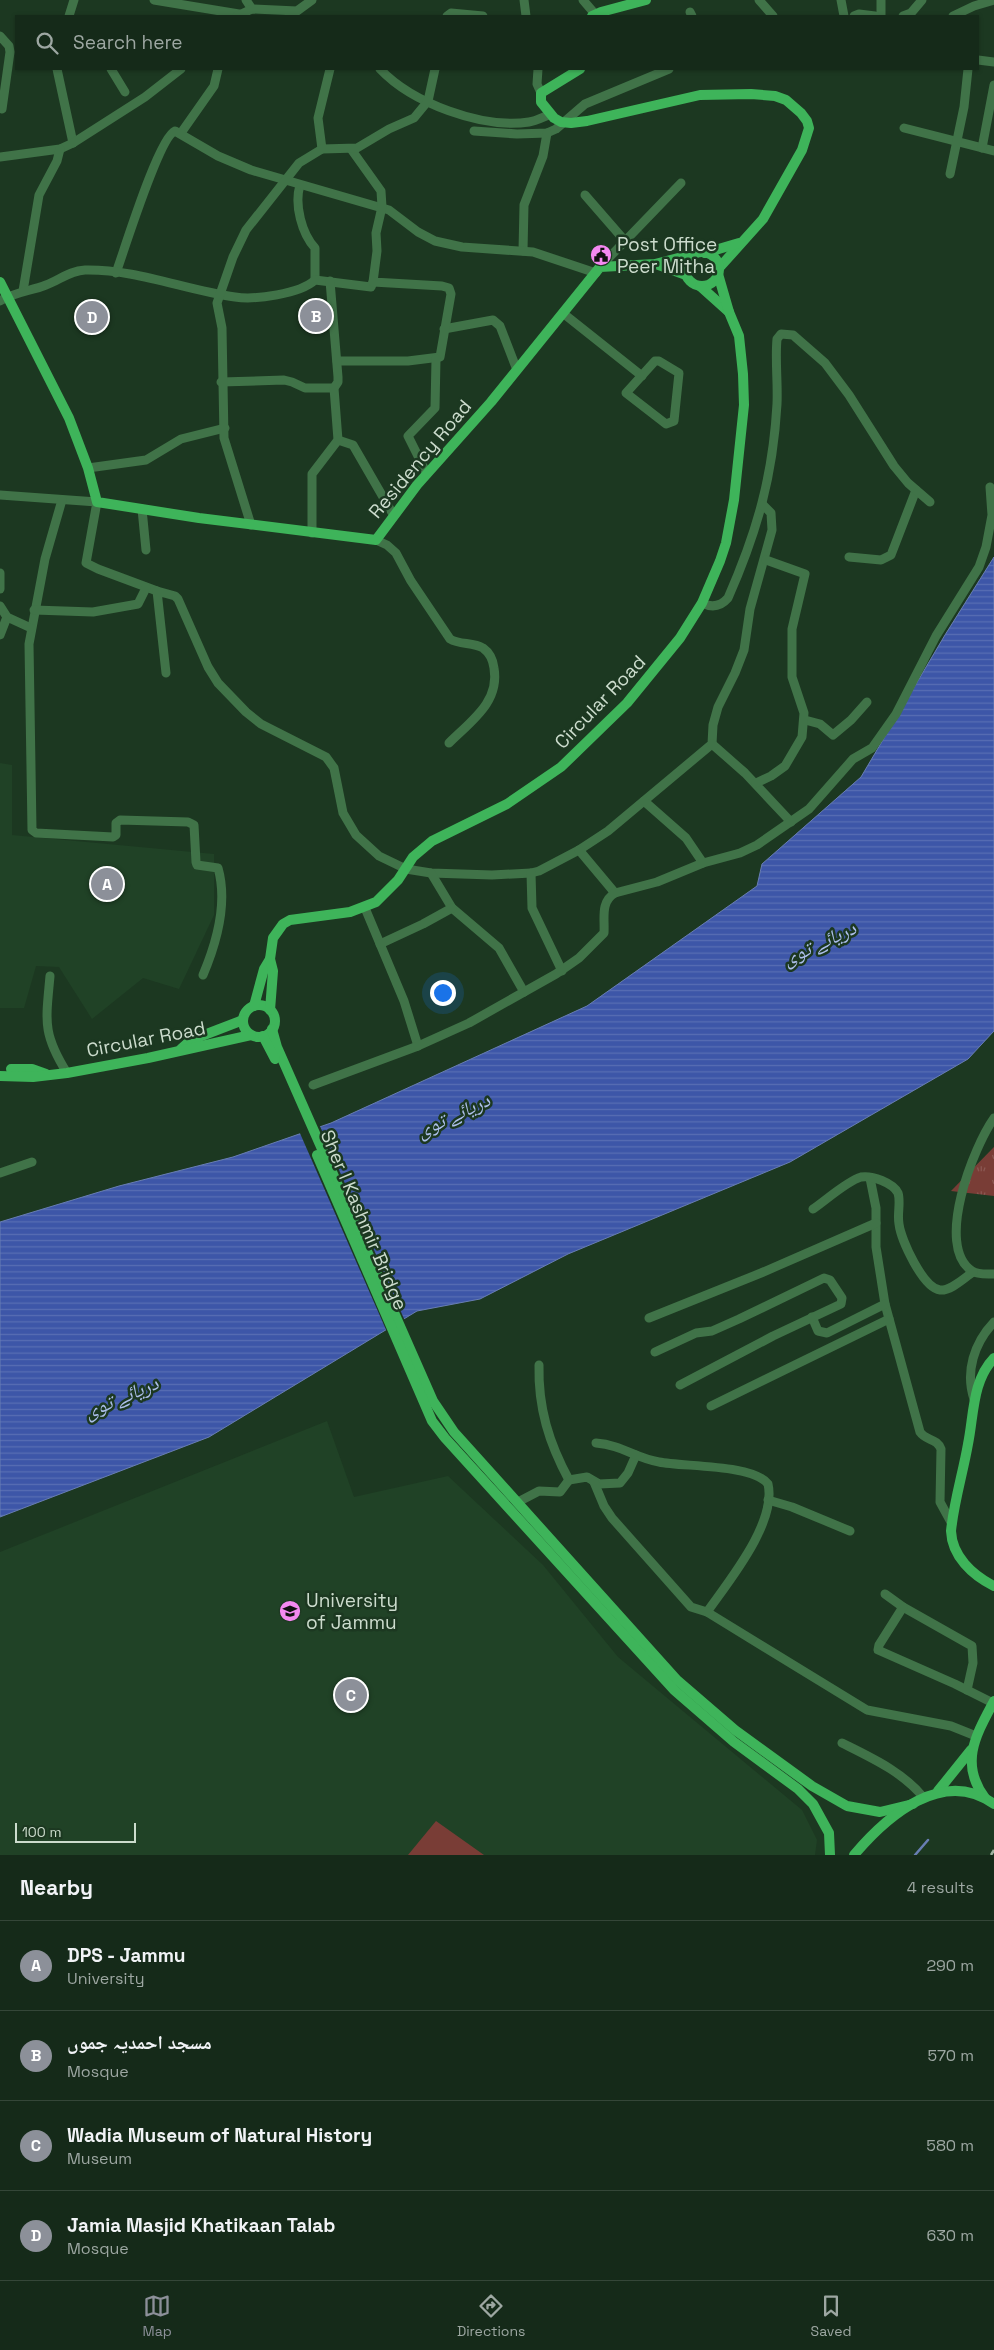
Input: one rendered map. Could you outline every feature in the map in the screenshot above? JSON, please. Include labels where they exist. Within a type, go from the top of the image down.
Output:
[{"type":"main road","points":[[593,15],[646,0]]},
{"type":"main road","points":[[578,70],[541,93],[541,102],[557,120],[564,122],[586,121],[700,95],[763,94],[786,100],[807,120],[809,128],[807,139],[764,219],[719,271],[711,284],[700,286]]},
{"type":"main road","points":[[598,270],[655,264],[743,242]]},
{"type":"main road","points":[[705,253],[715,258],[719,271]]},
{"type":"main road","points":[[694,254],[686,263],[686,275],[689,280],[700,286],[729,312]]},
{"type":"main road","points":[[655,264],[686,275]]},
{"type":"main road","name":"Residency Road","points":[[97,502],[250,525],[376,540],[427,474],[518,370],[598,270]]},
{"type":"main road","name":"Circular Road","points":[[270,959],[273,938],[283,924],[290,920],[350,912],[365,908],[388,892],[413,857],[432,841],[507,804],[560,767],[581,749],[653,673],[680,638],[702,603],[720,561],[731,522],[744,405],[741,344],[729,312],[719,271]]},
{"type":"main road","points":[[0,282],[4,299],[69,418],[88,468],[97,502]]},
{"type":"main road","points":[[254,1006],[264,969],[270,959]]},
{"type":"main road","points":[[270,959],[273,971],[270,1010],[274,1022],[272,1029],[274,1049]]},
{"type":"main road","points":[[270,1010],[260,1005],[254,1006],[246,1011],[243,1020],[246,1031],[251,1035],[263,1036],[272,1029]]},
{"type":"main road","points":[[181,1049],[191,1040],[243,1020]]},
{"type":"main road","name":"Circular Road","points":[[0,1076],[34,1077],[67,1073],[148,1058],[181,1049],[195,1049],[251,1035]]},
{"type":"main road","points":[[263,1036],[274,1049]]},
{"type":"main road","name":"Sher I Kashmir Bridge","points":[[274,1049],[429,1403]]},
{"type":"main road","name":"Circular Road","points":[[0,1069],[32,1069],[47,1074]]},
{"type":"main road","points":[[994,1358],[983,1373],[974,1399],[969,1439],[952,1524],[952,1543],[955,1551],[978,1578],[994,1586]]},
{"type":"main road","points":[[429,1403],[677,1680],[735,1730],[812,1786],[847,1806],[880,1812],[913,1804]]},
{"type":"main road","points":[[429,1403],[432,1421],[445,1438],[674,1690],[734,1742],[798,1789],[813,1804],[829,1833],[830,1855]]},
{"type":"main road","points":[[938,1792],[971,1750],[976,1736],[994,1702]]},
{"type":"main road","points":[[971,1750],[973,1772],[978,1788],[990,1801]]},
{"type":"main road","points":[[854,1855],[884,1825],[913,1804],[938,1792],[960,1790],[972,1792],[990,1801]]},
{"type":"street","points":[[69,15],[74,0]]},
{"type":"street","points":[[154,0],[238,15],[252,9],[301,14],[312,0]]},
{"type":"street","points":[[246,0],[252,9]]},
{"type":"street","points":[[524,0],[526,15]]},
{"type":"street","points":[[583,0],[593,15]]},
{"type":"street","points":[[759,0],[772,15]]},
{"type":"street","points":[[841,0],[843,14]]},
{"type":"street","points":[[881,0],[882,15]]},
{"type":"street","points":[[907,15],[916,9],[922,0]]},
{"type":"street","points":[[955,15],[974,6],[994,0]]},
{"type":"street","points":[[449,15],[468,15]]},
{"type":"street","points":[[0,36],[10,49],[3,81],[2,109]]},
{"type":"street","points":[[979,60],[994,62]]},
{"type":"street","points":[[57,70],[73,143]]},
{"type":"street","points":[[111,70],[125,92]]},
{"type":"street","points":[[0,157],[60,149],[73,143],[145,98],[180,70]]},
{"type":"street","points":[[182,133],[214,86],[218,70]]},
{"type":"street","points":[[322,149],[318,118],[330,70]]},
{"type":"street","points":[[381,70],[396,84],[428,101],[480,121],[531,122],[551,114]]},
{"type":"street","points":[[250,525],[226,445],[221,382],[222,328],[218,303],[219,293],[246,230],[299,163],[322,149],[351,149],[362,146],[389,129],[414,118],[428,101],[435,70]]},
{"type":"street","points":[[538,70],[537,84],[541,93]]},
{"type":"street","points":[[474,131],[517,134],[547,133],[564,122],[573,112],[585,104],[667,70]]},
{"type":"street","points":[[950,174],[964,107],[968,70]]},
{"type":"street","points":[[982,148],[994,85]]},
{"type":"street","points":[[904,128],[994,150]]},
{"type":"street","points":[[116,273],[155,163],[171,132],[182,133],[232,162],[285,181],[382,207],[399,215],[418,232],[435,241],[462,248],[523,251],[598,270],[681,183]]},
{"type":"street","points":[[523,251],[523,208],[543,156],[547,133]]},
{"type":"street","points":[[23,291],[39,195],[57,161],[60,149]]},
{"type":"street","points":[[4,299],[23,291],[50,284],[73,272],[83,270],[116,273],[243,298],[270,296],[296,290],[315,280],[372,286],[377,251],[376,233],[382,207],[381,191],[351,149]]},
{"type":"street","points":[[300,185],[297,193],[298,209],[308,242],[315,248],[315,280]]},
{"type":"street","points":[[585,195],[625,241]]},
{"type":"street","points":[[312,532],[312,474],[338,440],[334,388],[338,382],[337,362],[330,281]]},
{"type":"street","points":[[337,362],[408,362],[436,359],[442,355],[444,329],[450,311],[451,294],[449,288],[373,282]]},
{"type":"street","points":[[564,314],[642,376]]},
{"type":"street","points":[[444,329],[493,320],[500,326],[518,370]]},
{"type":"street","points":[[702,603],[714,606],[724,603],[728,598],[763,505],[770,476],[775,424],[778,374],[777,339],[784,333],[793,335],[825,364],[849,395],[894,466],[930,502]]},
{"type":"street","points":[[427,474],[408,436],[435,408],[436,359]]},
{"type":"street","points":[[655,361],[660,361],[678,370],[680,375],[674,421],[671,423],[666,424],[626,393],[642,376],[655,361]]},
{"type":"street","points":[[221,382],[284,380],[305,388],[334,388]]},
{"type":"street","points":[[88,468],[146,460],[181,439],[225,428]]},
{"type":"street","points":[[338,440],[353,445],[394,516]]},
{"type":"street","points":[[313,1085],[418,1046],[469,1024],[562,971],[579,958],[604,933],[605,905],[609,896],[657,882],[703,863],[746,851],[791,822],[818,800],[853,759],[872,748],[896,714],[936,636],[979,567],[986,547],[992,515],[990,487]]},
{"type":"street","points":[[849,557],[881,560],[891,556],[916,490]]},
{"type":"street","name":"Residency Road","points":[[0,495],[97,502]]},
{"type":"street","points":[[62,500],[34,610],[29,644],[32,830],[36,833],[113,837],[116,835],[116,823],[120,820],[192,823],[195,828],[196,862],[199,865],[218,868],[222,896],[216,939],[203,975]]},
{"type":"street","points":[[97,502],[86,563],[146,588],[177,597],[208,667],[218,682],[246,712],[283,737],[326,757],[334,768],[343,813],[356,835],[379,856],[406,869],[431,873],[492,875],[531,873],[579,850],[608,830],[712,744],[713,725],[718,707],[742,659],[750,608],[766,560],[773,518],[769,510],[763,505]]},
{"type":"street","points":[[142,509],[146,550]]},
{"type":"street","points":[[376,540],[387,544],[396,553],[411,581],[450,639],[483,648],[493,660],[495,682],[491,699],[449,743]]},
{"type":"street","points":[[756,783],[771,776],[785,766],[802,737],[804,720],[803,707],[792,673],[792,629],[805,574],[766,560]]},
{"type":"street","points":[[0,573],[0,589]]},
{"type":"street","points":[[34,610],[104,612],[120,606],[134,606],[138,604],[146,588]]},
{"type":"street","points":[[157,591],[166,673]]},
{"type":"street","points":[[0,606],[6,617],[31,628]]},
{"type":"street","points":[[0,635],[6,617]]},
{"type":"street","points":[[804,720],[820,724],[828,732],[835,734],[867,702]]},
{"type":"street","points":[[712,744],[756,783],[791,822]]},
{"type":"street","points":[[644,800],[686,838],[703,863]]},
{"type":"street","points":[[579,850],[614,893]]},
{"type":"street","points":[[431,873],[452,908],[495,944],[524,992]]},
{"type":"street","points":[[531,873],[532,908],[562,971]]},
{"type":"street","points":[[365,908],[406,1006],[418,1046]]},
{"type":"street","points":[[380,944],[452,908]]},
{"type":"street","points":[[50,976],[47,1031],[52,1048],[67,1073]]},
{"type":"street","points":[[994,1118],[987,1127],[965,1181],[958,1205],[958,1248],[965,1265],[973,1272],[994,1274]]},
{"type":"street","points":[[0,1173],[32,1162]]},
{"type":"street","points":[[813,1209],[859,1178],[870,1178],[892,1185],[898,1194],[898,1222],[902,1238],[920,1272],[930,1285],[934,1288],[945,1290],[973,1272]]},
{"type":"street","points":[[870,1178],[876,1202],[876,1247],[885,1304],[914,1404],[920,1432],[941,1449],[940,1502],[952,1524]]},
{"type":"street","points":[[649,1318],[761,1273],[876,1223]]},
{"type":"street","points":[[655,1352],[696,1334],[712,1331],[819,1280],[827,1278],[842,1302],[680,1385]]},
{"type":"street","points":[[812,1317],[818,1331],[827,1333],[885,1304]]},
{"type":"street","points":[[711,1406],[889,1319]]},
{"type":"street","points":[[974,1399],[970,1387],[971,1366],[978,1344],[994,1322]]},
{"type":"street","points":[[539,1365],[538,1391],[544,1422],[558,1460],[577,1478]]},
{"type":"street","points":[[596,1443],[618,1446],[659,1463],[727,1469],[750,1474],[766,1482],[768,1500],[756,1540],[707,1612]]},
{"type":"street","points":[[518,1502],[539,1491],[560,1492],[577,1478],[589,1478],[594,1482],[604,1485],[623,1482],[636,1455]]},
{"type":"street","points":[[594,1482],[608,1512],[691,1607],[707,1612],[867,1710],[951,1726],[976,1736]]},
{"type":"street","points":[[768,1500],[792,1507],[850,1531]]},
{"type":"street","points":[[885,1594],[903,1607],[972,1646],[973,1663],[967,1690]]},
{"type":"street","points":[[903,1607],[879,1645],[878,1650],[994,1702]]},
{"type":"street","points":[[842,1743],[907,1780],[924,1798]]},
{"type":"shaded area","points":[[0,763],[12,765],[12,835],[214,854],[214,915],[179,989],[143,978],[92,1019],[59,967],[36,966],[24,1008],[0,1008]]},
{"type":"shaded area","name":"University of Jammu","points":[[327,1421],[354,1497],[448,1476],[543,1565],[618,1657],[802,1810],[817,1840],[815,1855],[0,1855],[0,1552]]},
{"type":"green space","points":[[994,1147],[994,1196],[951,1191]]},
{"type":"green space","points":[[436,1821],[484,1855],[408,1855]]},
{"type":"water","name":"دریائے توی","points":[[994,557],[994,1031],[968,1059],[790,1162],[568,1254],[480,1299],[417,1311],[209,1437],[0,1517],[0,1222],[119,1186],[233,1157],[331,1123],[587,1006],[757,886],[762,864],[861,777],[945,635]]},
{"type":"pier","points":[[319,1124],[405,1321],[387,1332],[299,1131]]},
{"type":"waterway","points":[[915,1855],[928,1840]]},
{"type":"railway","points":[[991,1855],[994,1850]]},
{"type":"place","name":"Post Office Peer Mitha","points":[[601,255]]},
{"type":"place","name":"مسجد احمدیہ جموں","points":[[316,316]]},
{"type":"place","name":"Jamia Masjid Khatikaan Talab","points":[[92,317]]},
{"type":"place","name":"DPS - Jammu","points":[[107,884]]},
{"type":"place","name":"University of Jammu","points":[[290,1611]]},
{"type":"place","name":"Wadia Museum of Natural History","points":[[351,1695]]}]
